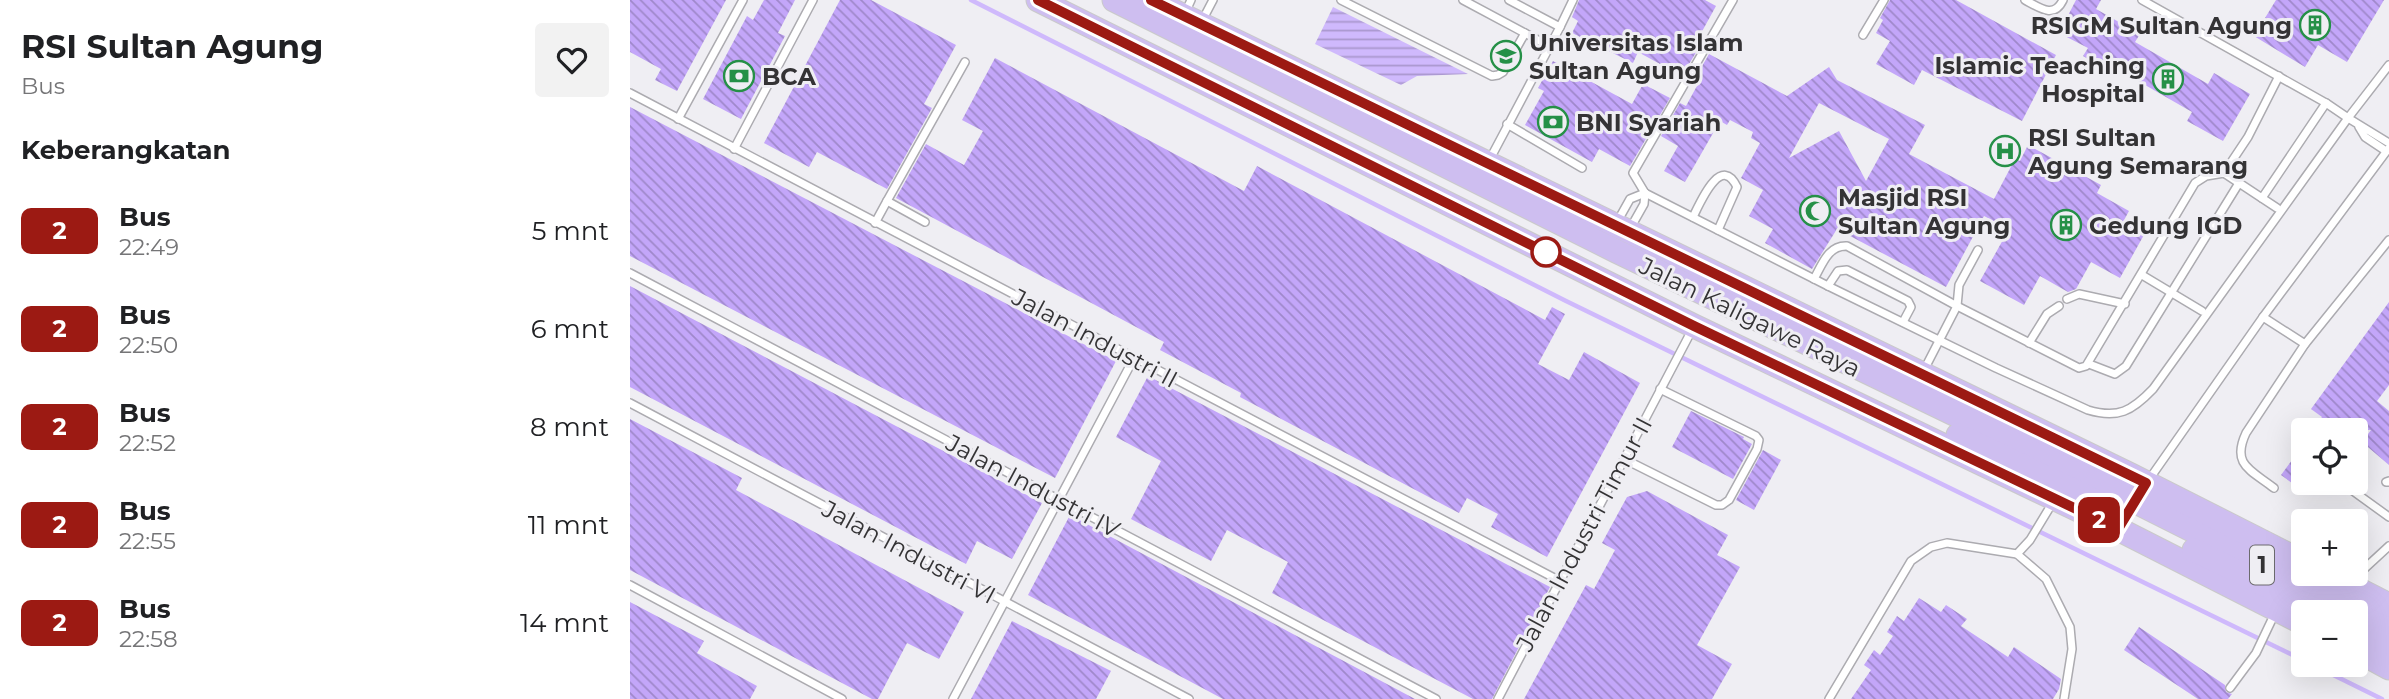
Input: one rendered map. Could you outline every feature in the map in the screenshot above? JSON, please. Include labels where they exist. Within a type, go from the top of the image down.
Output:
[{"type":"highway","points":[[1038,0],[1691,330],[2052,502],[2120,525],[2273,617],[2291,621]]},
{"type":"highway","name":"Jalan Kaligawe Raya","points":[[1073,0],[1185,31]]},
{"type":"highway","name":"Jalan Kaligawe Raya","points":[[1114,0],[1185,31],[1917,385],[2389,629]]},
{"type":"highway","points":[[1151,0],[1185,31],[1488,165],[1619,241]]},
{"type":"highway","name":"Jalan Kaligawe Raya","points":[[1619,241],[2297,600]]},
{"type":"highway","points":[[2137,498],[2291,557]]},
{"type":"highway","points":[[2352,586],[2389,605]]},
{"type":"highway","points":[[2368,636],[2389,647]]},
{"type":"highway","points":[[2368,657],[2389,668]]},
{"type":"lane","points":[[678,119],[743,0]]},
{"type":"lane","points":[[734,149],[813,0]]},
{"type":"lane","points":[[1185,31],[1213,0]]},
{"type":"lane","points":[[1341,0],[1492,76],[1503,72],[1525,33]]},
{"type":"lane","points":[[1463,0],[1473,2],[1549,46]]},
{"type":"lane","points":[[1509,0],[1560,27]]},
{"type":"lane","points":[[1488,165],[1573,0]]},
{"type":"lane","points":[[1733,0],[1633,173],[1645,193],[1939,340],[2101,414],[2130,410],[2152,389],[2389,65]]},
{"type":"lane","points":[[1863,35],[1884,0]]},
{"type":"lane","points":[[2025,0],[2053,12],[2063,0]]},
{"type":"lane","points":[[2137,498],[2263,317],[2388,147],[2371,131],[2359,127],[2326,103],[2142,0]]},
{"type":"lane","points":[[875,223],[965,62]]},
{"type":"lane","points":[[2224,173],[2248,137],[2279,76]]},
{"type":"lane","name":"Jalan Industri II","points":[[630,93],[1560,580]]},
{"type":"lane","points":[[2262,198],[2326,103]]},
{"type":"lane","points":[[1507,124],[1582,168]]},
{"type":"lane","points":[[1814,279],[1830,251],[1838,246],[1847,246],[2079,368],[2089,363],[2196,183],[2206,176],[2224,173],[2277,208]]},
{"type":"lane","points":[[1693,216],[1713,181],[1719,176],[1727,176],[1734,181],[1736,194],[1718,230]]},
{"type":"lane","points":[[2089,363],[2107,373],[2115,374],[2121,371],[2239,183]]},
{"type":"lane","points":[[1619,241],[1630,199],[1645,193]]},
{"type":"lane","points":[[1619,241],[1644,204],[1645,193]]},
{"type":"lane","points":[[887,201],[925,222]]},
{"type":"lane","points":[[2274,488],[2242,462],[2239,455],[2240,446],[2246,433],[2305,344],[2389,240]]},
{"type":"lane","points":[[1917,385],[1957,306],[1959,285],[1978,250]]},
{"type":"lane","points":[[1828,286],[1838,271],[1847,270],[1910,304],[1903,322]]},
{"type":"lane","name":"Jalan Industri IV","points":[[630,273],[1436,699]]},
{"type":"lane","points":[[2142,275],[2202,311]]},
{"type":"lane","points":[[2067,299],[2079,294],[2125,304]]},
{"type":"lane","points":[[2029,343],[2047,314],[2059,306]]},
{"type":"lane","points":[[2263,317],[2305,344]]},
{"type":"lane","name":"Jalan Industri Timur II","points":[[1498,699],[1691,330]]},
{"type":"lane","points":[[953,699],[1134,358]]},
{"type":"lane","points":[[1624,459],[1716,505],[1722,505],[1728,500],[1757,449],[1759,440],[1756,436],[1660,388]]},
{"type":"lane","name":"Jalan Industri VI","points":[[630,403],[1189,699]]},
{"type":"lane","points":[[2359,495],[2389,517]]},
{"type":"lane","points":[[2017,554],[2031,540],[2052,502]]},
{"type":"lane","points":[[1829,699],[1911,561],[1931,547],[1948,543],[2017,554],[2046,579],[2070,627],[2072,649],[2064,699]]},
{"type":"lane","points":[[2368,560],[2389,546]]},
{"type":"lane","points":[[630,585],[842,699]]},
{"type":"lane","points":[[2230,688],[2256,653],[2273,617]]},
{"type":"shaded area","points":[[1333,7],[1468,74],[1417,76],[1401,85],[1315,44]]},
{"type":"building","points":[[630,0],[726,0],[677,91],[655,80],[661,69],[630,52]]},
{"type":"building","name":"BCA","points":[[764,0],[795,0],[778,33],[785,36],[741,119],[703,99],[747,16],[753,20]]},
{"type":"building","points":[[840,0],[871,0],[956,45],[924,104],[932,108],[887,189],[817,152],[809,167],[764,143]]},
{"type":"building","points":[[1579,0],[1705,0],[1716,6],[1694,46],[1698,49],[1682,76],[1638,52],[1633,63],[1572,33],[1578,21],[1572,17]]},
{"type":"building","points":[[1890,0],[1956,0],[2056,55],[2022,121],[1922,70],[1914,85],[1876,64],[1890,41],[1876,33],[1883,20],[1880,18]]},
{"type":"building","name":"Islamic Teaching Hospital","points":[[2076,0],[2101,0],[2096,9],[2140,34],[2135,42],[2208,84],[2214,73],[2250,94],[2223,141],[2187,121],[2192,112],[2119,70],[2116,75],[2105,69],[2100,76],[2084,67],[2088,59],[2083,56],[2088,48],[2059,33]]},
{"type":"building","name":"RSIGM Sultan Agung","points":[[2276,0],[2384,0],[2347,62],[2318,45],[2305,67],[2254,36]]},
{"type":"building","points":[[1709,54],[1787,96],[1829,67],[1837,80],[1925,125],[1909,154],[1994,199],[2015,159],[2020,161],[2028,145],[2101,185],[2097,193],[2129,211],[2123,222],[2145,233],[2120,278],[2091,262],[2076,289],[2068,292],[2040,276],[2024,305],[1980,281],[2009,229],[1984,216],[1946,287],[1837,229],[1812,269],[1765,243],[1773,229],[1749,216],[1763,190],[1741,178],[1760,143],[1751,138],[1753,132],[1730,120],[1727,125],[1720,121],[1685,182],[1664,171],[1678,146],[1661,136],[1680,103],[1686,106],[1698,84],[1693,82]],"holes":[[[1819,103],[1889,139],[1866,181],[1839,131],[1789,158]]]},
{"type":"building","points":[[995,58],[1244,191],[1257,166],[1545,320],[1552,307],[1565,314],[1538,364],[1569,380],[1584,352],[1640,383],[1547,557],[1491,527],[1498,514],[1467,498],[1459,513],[1240,397],[1241,393],[1160,350],[1164,342],[896,198],[926,144],[964,165],[983,131],[962,120]]},
{"type":"building","points":[[1553,61],[1632,104],[1643,84],[1670,98],[1630,166],[1599,149],[1592,162],[1525,125],[1544,91],[1538,88]]},
{"type":"building","points":[[630,107],[1116,361],[1055,478],[630,256]]},
{"type":"building","points":[[630,286],[1042,503],[1012,559],[977,541],[966,564],[630,387]]},
{"type":"building","points":[[2389,302],[2389,385],[2377,401],[2389,411],[2389,465],[2368,447],[2368,434],[2371,430],[2368,430],[2368,418],[2321,418],[2311,409]]},
{"type":"building","points":[[1148,376],[1550,587],[1492,699],[1473,699],[1272,593],[1288,562],[1227,530],[1211,561],[1131,519],[1161,461],[1116,437]]},
{"type":"building","points":[[1691,411],[1744,437],[1743,439],[1752,444],[1733,479],[1672,447]]},
{"type":"building","points":[[630,419],[742,478],[736,490],[964,612],[939,659],[907,643],[878,699],[872,699],[630,570]]},
{"type":"building","points":[[1763,450],[1781,460],[1754,510],[1736,500]]},
{"type":"building","points":[[2291,461],[2291,482],[2281,475]]},
{"type":"building","points":[[1647,491],[1728,535],[1717,555],[1740,567],[1697,645],[1732,664],[1712,699],[1524,699],[1586,585],[1594,589],[1615,550],[1602,543],[1627,497]]},
{"type":"building","points":[[1070,515],[1415,699],[1223,699],[1028,595]]},
{"type":"building","points":[[1919,598],[1941,612],[1946,605],[1967,619],[1961,626],[2008,657],[2014,647],[2061,679],[2053,699],[1851,699],[1871,670],[1864,665],[1874,650],[1880,655],[1893,636],[1887,632],[1897,616],[1904,621]]},
{"type":"building","points":[[630,602],[704,641],[697,653],[757,686],[750,699],[630,699]]},
{"type":"building","points":[[1012,621],[1111,671],[1096,699],[971,699]]},
{"type":"building","points":[[2139,627],[2225,685],[2226,692],[2232,694],[2228,699],[2198,699],[2124,650]]},
{"type":"waterway","points":[[971,0],[1566,301],[2291,654]]},
{"type":"waterway","points":[[2337,677],[2382,699]]},
{"type":"bus line","name":"2","points":[[1038,0],[1694,326],[2118,529],[2146,483],[1151,0]]},
{"type":"place","name":"RSIGM Sultan Agung","points":[[2315,25]]},
{"type":"place","name":"Universitas Islam Sultan Agung","points":[[1506,56]]},
{"type":"place","name":"BCA","points":[[739,76]]},
{"type":"place","name":"Islamic Teaching Hospital","points":[[2168,79]]},
{"type":"place","name":"BNI Syariah","points":[[1553,122]]},
{"type":"place","name":"RSI Sultan Agung Semarang","points":[[2005,151]]},
{"type":"place","name":"Masjid RSI Sultan Agung","points":[[1815,211]]},
{"type":"place","name":"Gedung IGD","points":[[2066,225]]}]
